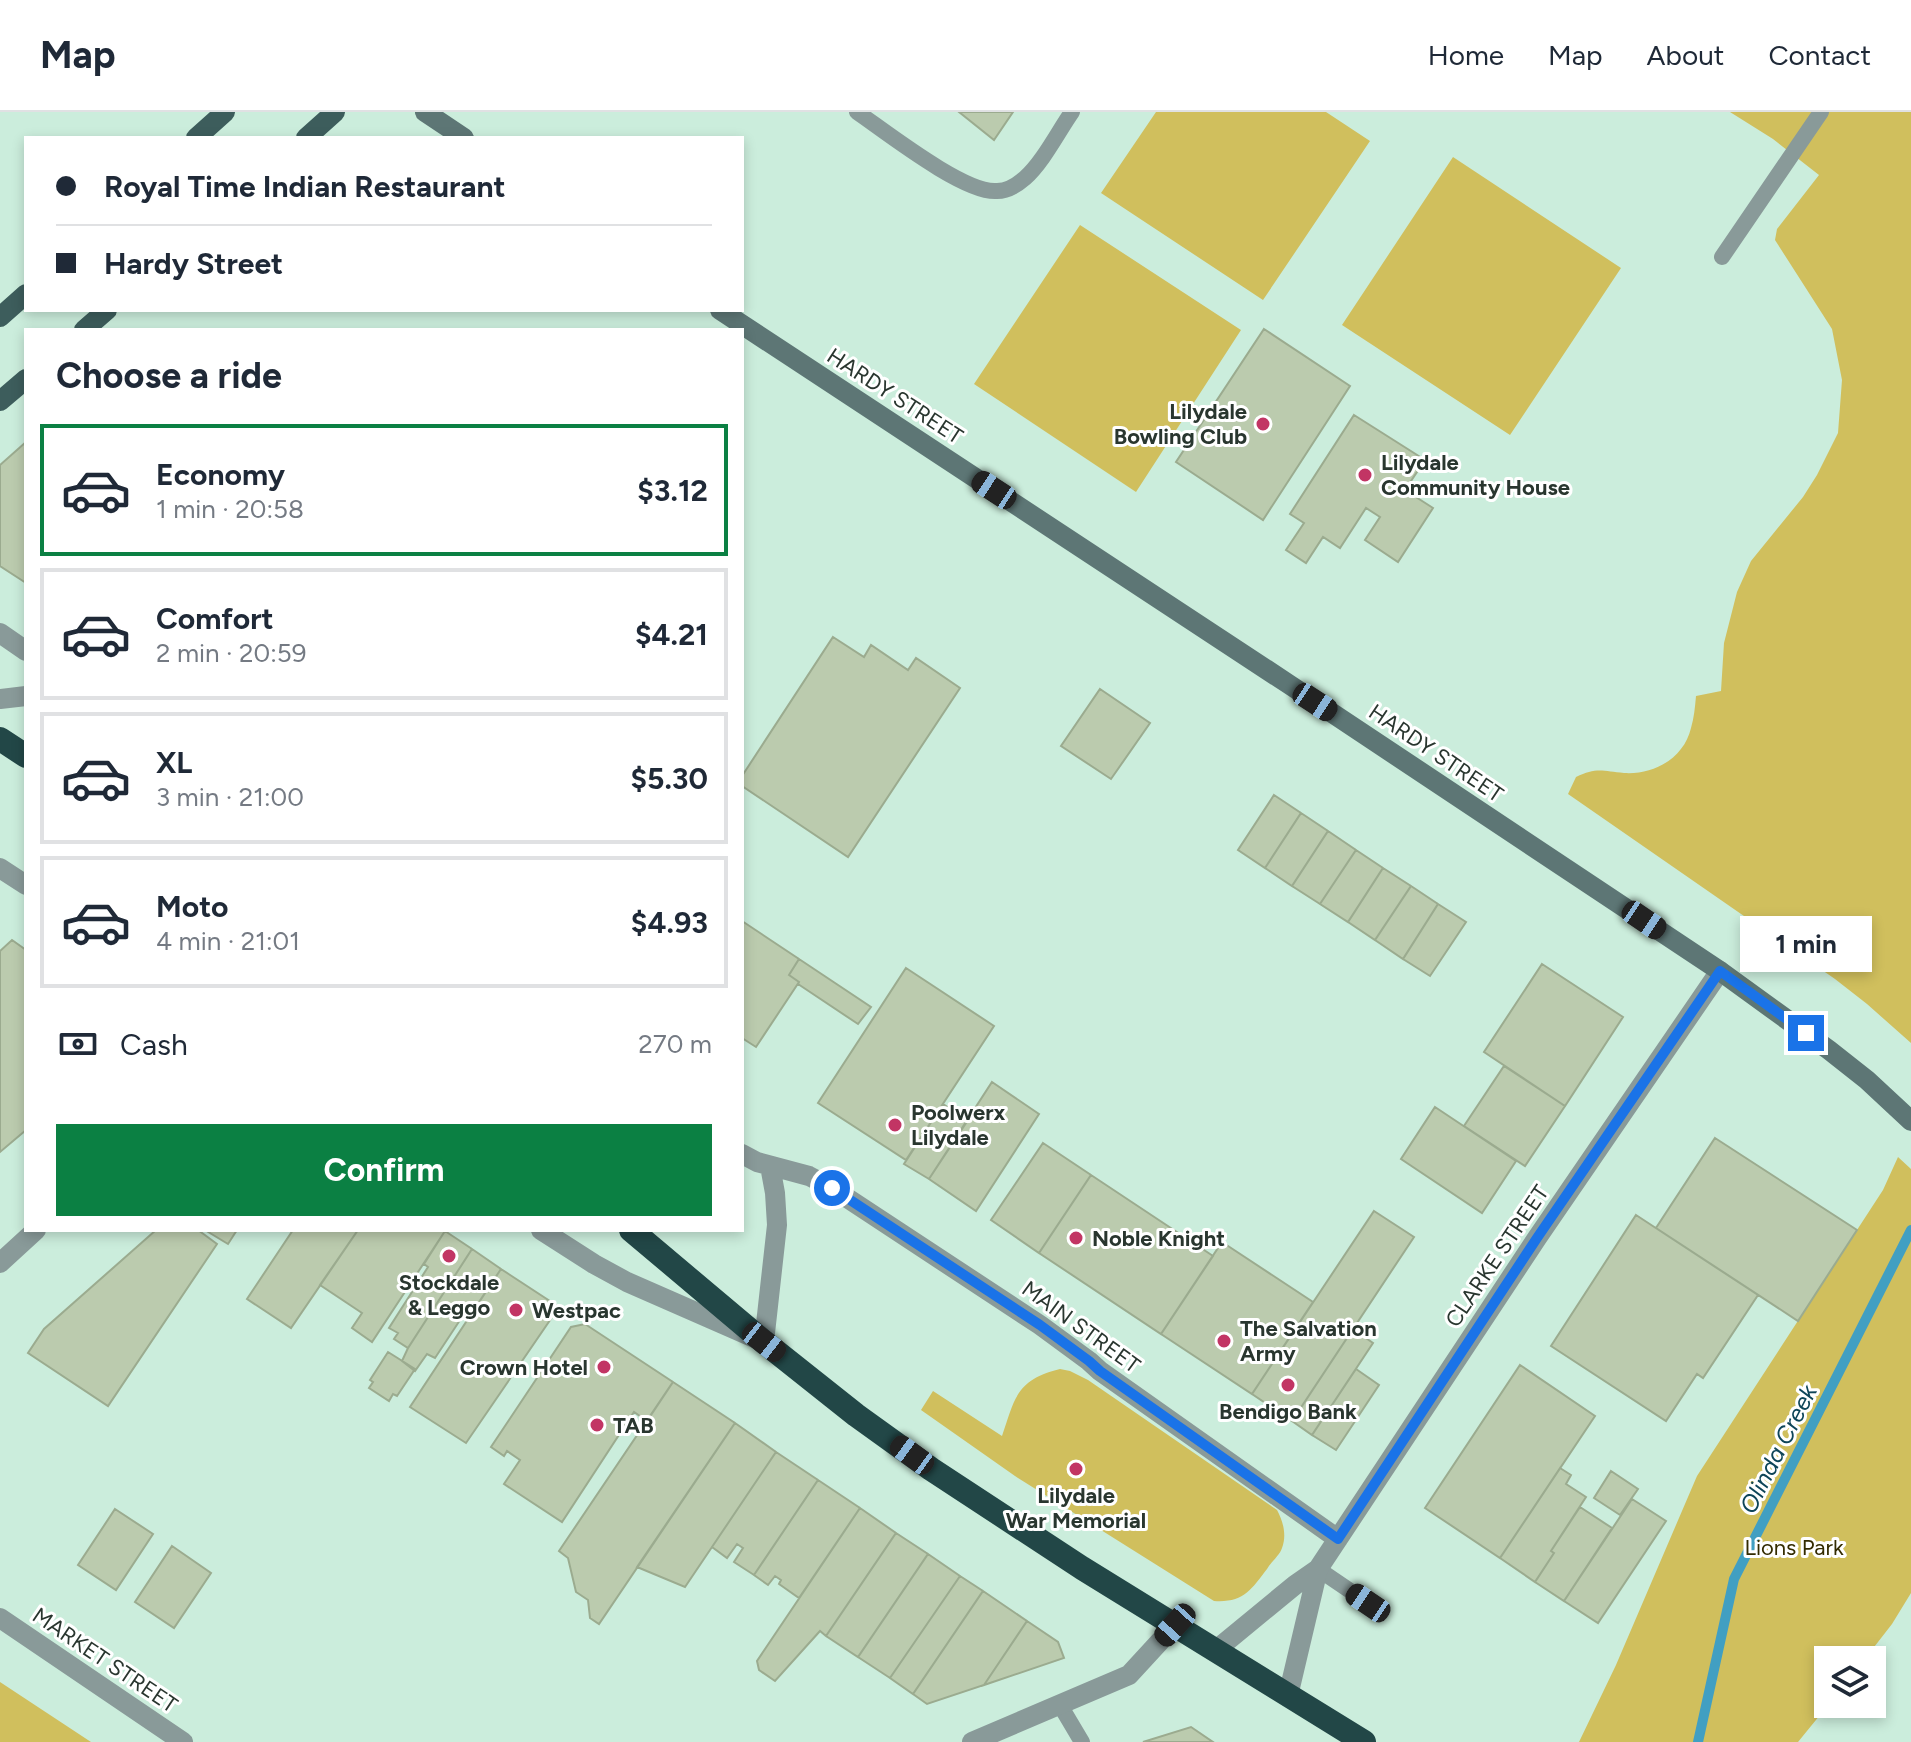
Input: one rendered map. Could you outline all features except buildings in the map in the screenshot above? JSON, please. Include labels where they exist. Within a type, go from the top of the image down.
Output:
[{"type":"highway","points":[[0,739],[24,755]]},
{"type":"highway","points":[[633,1232],[764,1342],[856,1415],[931,1469],[1082,1568],[1364,1742]]},
{"type":"main road","points":[[198,136],[225,112]]},
{"type":"main road","points":[[308,136],[335,112]]},
{"type":"main road","points":[[425,112],[461,136]]},
{"type":"main road","points":[[0,317],[24,296]]},
{"type":"main road","points":[[86,328],[105,312]]},
{"type":"main road","name":"HARDY STREET","points":[[723,312],[1720,971],[1829,1050],[1911,1121]]},
{"type":"main road","points":[[0,401],[24,381]]},
{"type":"street","points":[[0,633],[24,650]]},
{"type":"street","points":[[0,699],[24,696]]},
{"type":"street","points":[[0,868],[24,884]]},
{"type":"street","name":"CLARKE STREET","points":[[1288,1696],[1318,1569],[1537,1238],[1720,971]]},
{"type":"street","name":"MAIN STREET","points":[[744,1155],[757,1162],[809,1176],[832,1188],[1040,1325],[1338,1539]]},
{"type":"street","points":[[544,1232],[627,1282],[764,1342],[777,1225],[770,1166]]},
{"type":"street","points":[[0,1263],[35,1232]]},
{"type":"street","name":"CLARKE STREET","points":[[1216,1650],[1318,1569]]},
{"type":"street","name":"MARKET STREET","points":[[0,1618],[183,1742]]},
{"type":"street","points":[[972,1742],[1129,1675],[1175,1625]]},
{"type":"lane","points":[[857,112],[949,175],[969,185],[995,192],[1011,188],[1026,177],[1072,112]]},
{"type":"lane","points":[[1722,257],[1821,112]]},
{"type":"lane","points":[[1318,1569],[1368,1603]]},
{"type":"lane","points":[[1060,1705],[1082,1742]]},
{"type":"green space","points":[[1156,112],[1326,112],[1370,141],[1263,300],[1101,193]]},
{"type":"green space","points":[[1730,112],[1911,112],[1911,1043],[1835,979],[1568,794],[1576,777],[1583,774],[1600,770],[1624,773],[1646,771],[1657,768],[1682,748],[1691,728],[1696,696],[1721,691],[1724,643],[1737,592],[1751,561],[1803,497],[1838,433],[1842,380],[1832,329],[1775,240],[1777,229],[1819,175],[1773,139]]},
{"type":"green space","points":[[1453,157],[1621,268],[1510,435],[1342,325]]},
{"type":"green space","points":[[1080,225],[1241,330],[1136,492],[974,384]]},
{"type":"green space","name":"Lions Park","points":[[1898,1157],[1911,1169],[1911,1593],[1875,1646],[1814,1646],[1814,1718],[1818,1718],[1798,1742],[1579,1742],[1616,1665],[1697,1476],[1883,1190]]},
{"type":"green space","points":[[1060,1369],[1088,1380],[1277,1510],[1284,1528],[1282,1548],[1245,1594],[1232,1600],[1214,1601],[1015,1476],[921,1410],[933,1391],[1002,1436],[1019,1392],[1034,1379]]},
{"type":"green space","points":[[0,1682],[91,1742],[0,1742]]},
{"type":"waterway","name":"Olinda Creek","points":[[1698,1742],[1734,1579],[1911,1230]]},
{"type":"place","name":"Lilydale Bowling Club","points":[[1263,424]]},
{"type":"place","name":"Lilydale Community House","points":[[1365,475]]},
{"type":"place","name":"Poolwerx Lilydale","points":[[895,1125]]},
{"type":"place","name":"Noble Knight","points":[[1076,1238]]},
{"type":"place","name":"Stockdale & Leggo","points":[[449,1256]]},
{"type":"place","name":"Westpac","points":[[516,1310]]},
{"type":"place","name":"The Salvation Army","points":[[1224,1341]]},
{"type":"place","name":"Crown Hotel","points":[[604,1367]]},
{"type":"place","name":"Bendigo Bank","points":[[1288,1385]]},
{"type":"place","name":"TAB","points":[[597,1425]]},
{"type":"place","name":"Lilydale War Memorial","points":[[1076,1469]]},
{"type":"route","points":[[832,1188],[1040,1325],[1338,1539],[1537,1238],[1720,971],[1806,1033]]}]
